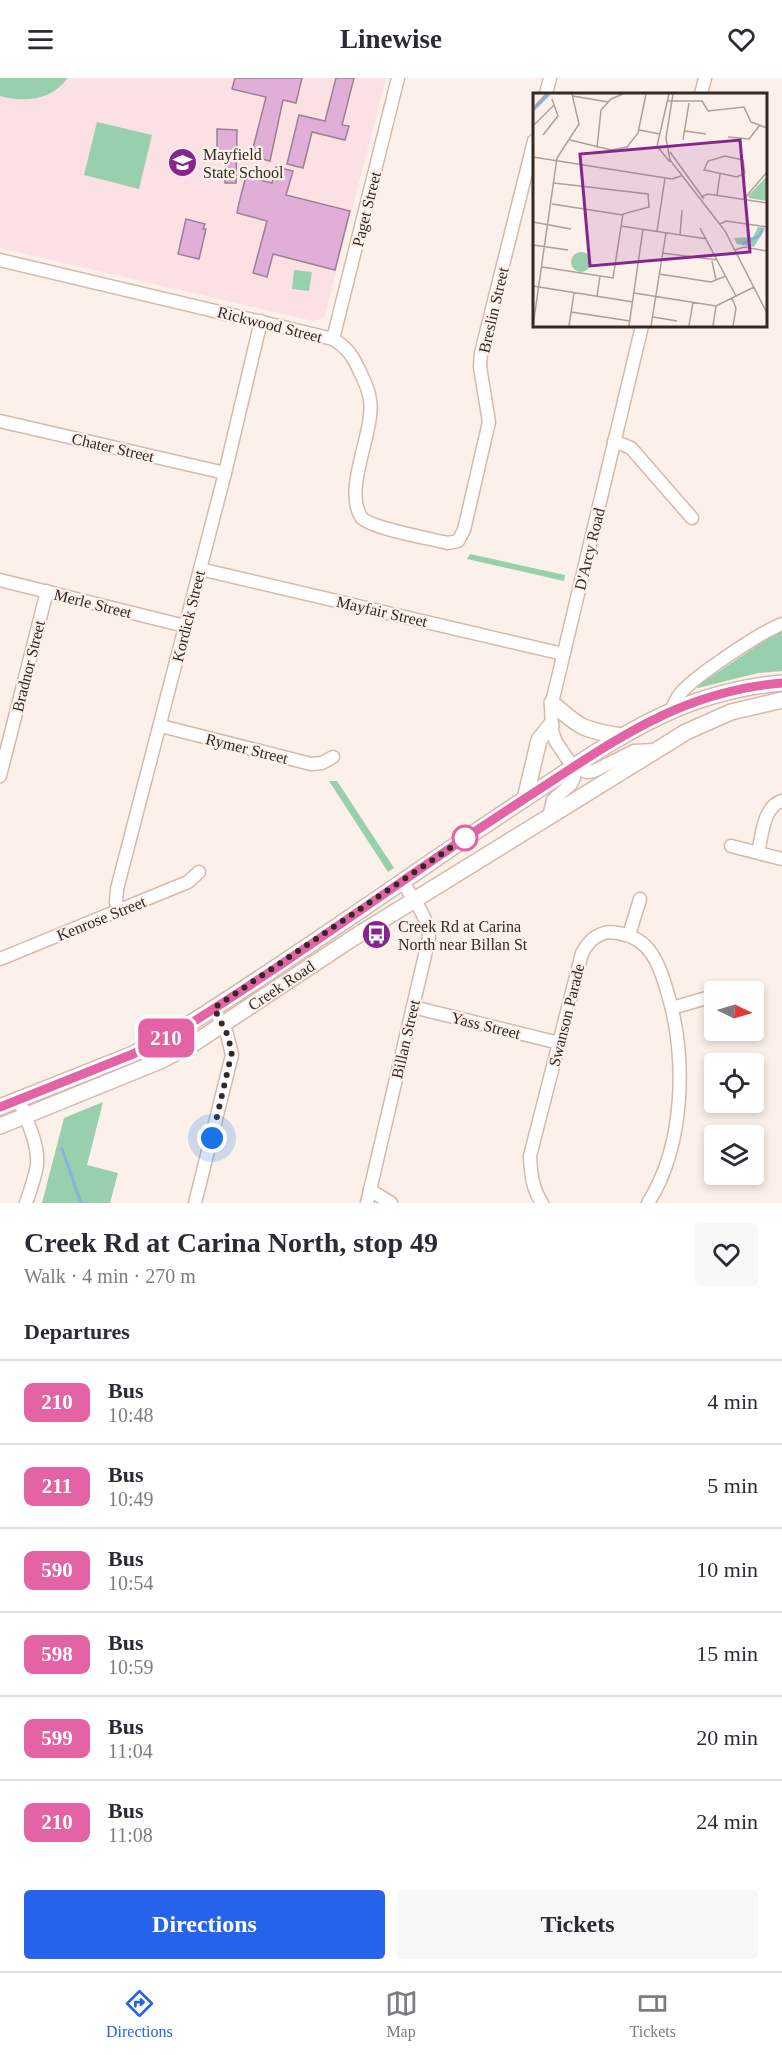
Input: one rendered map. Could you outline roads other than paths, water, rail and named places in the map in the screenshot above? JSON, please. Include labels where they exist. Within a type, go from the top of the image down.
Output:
[{"type":"main road","name":"Creek Road","points":[[0,1107],[148,1047],[177,1032],[621,736],[689,702],[730,691],[782,683]]},
{"type":"main road","name":"Creek Road","points":[[0,1126],[160,1061],[193,1044],[414,900],[655,750],[715,717],[746,707],[782,700]]},
{"type":"main road","points":[[552,703],[582,727],[591,731],[621,736]]},
{"type":"main road","points":[[525,799],[539,740],[551,725]]},
{"type":"street","name":"Paget Street","points":[[333,339],[398,78]]},
{"type":"street","points":[[546,93],[550,78]]},
{"type":"street","points":[[701,93],[705,78]]},
{"type":"street","name":"Breslin Street","points":[[448,543],[458,541],[464,530],[489,422],[480,367],[481,353],[533,145]]},
{"type":"street","name":"Rickwood Street","points":[[0,260],[333,339],[349,351],[354,359],[370,400],[370,416],[357,477],[357,499],[362,517],[372,525],[448,543]]},
{"type":"street","name":"Kordick Street","points":[[119,911],[116,902],[117,889],[161,726],[261,321]]},
{"type":"street","name":"D'Arcy Road","points":[[573,767],[556,742],[551,725],[552,703],[642,327]]},
{"type":"street","name":"Chater Street","points":[[0,421],[225,473]]},
{"type":"street","points":[[615,441],[631,448],[692,518]]},
{"type":"street","name":"Mayfair Street","points":[[200,569],[563,654]]},
{"type":"street","name":"Merle Street","points":[[0,580],[185,626]]},
{"type":"street","name":"Bradnor Street","points":[[0,776],[47,591]]},
{"type":"street","name":"Creek Road","points":[[671,711],[688,686],[766,632],[782,624]]},
{"type":"street","name":"Rymer Street","points":[[161,726],[311,764],[322,763],[333,757]]},
{"type":"street","name":"Creek Road","points":[[573,767],[587,772],[594,771],[634,751],[655,750]]},
{"type":"street","points":[[549,817],[554,800],[573,781],[573,767]]},
{"type":"street","points":[[758,852],[768,812],[777,802],[782,801]]},
{"type":"street","points":[[732,846],[782,859]]},
{"type":"street","name":"Kenrose Street","points":[[0,958],[188,882],[199,873]]},
{"type":"street","name":"Billan Street","points":[[367,1203],[429,939],[425,921],[402,882]]},
{"type":"street","points":[[640,899],[629,935],[644,943],[660,967],[672,1008],[680,1060],[680,1087],[666,1165],[648,1203]]},
{"type":"street","name":"Swanson Parade","points":[[542,1203],[531,1176],[530,1156],[582,953],[587,943],[599,934],[614,932],[629,935]]},
{"type":"street","points":[[672,1008],[704,999]]},
{"type":"street","points":[[195,1203],[232,1055],[231,1046],[214,1008]]},
{"type":"street","name":"Yass Street","points":[[412,1008],[559,1043]]},
{"type":"street","points":[[19,1100],[35,1148],[37,1164],[26,1203]]},
{"type":"street","points":[[370,1190],[391,1203]]},
{"type":"waterway","points":[[62,1149],[81,1203]]},
{"type":"place","name":"Mayfield State School","points":[[182,163]]},
{"type":"place","name":"Creek Rd at Carina North near Billan St","points":[[377,935]]}]
